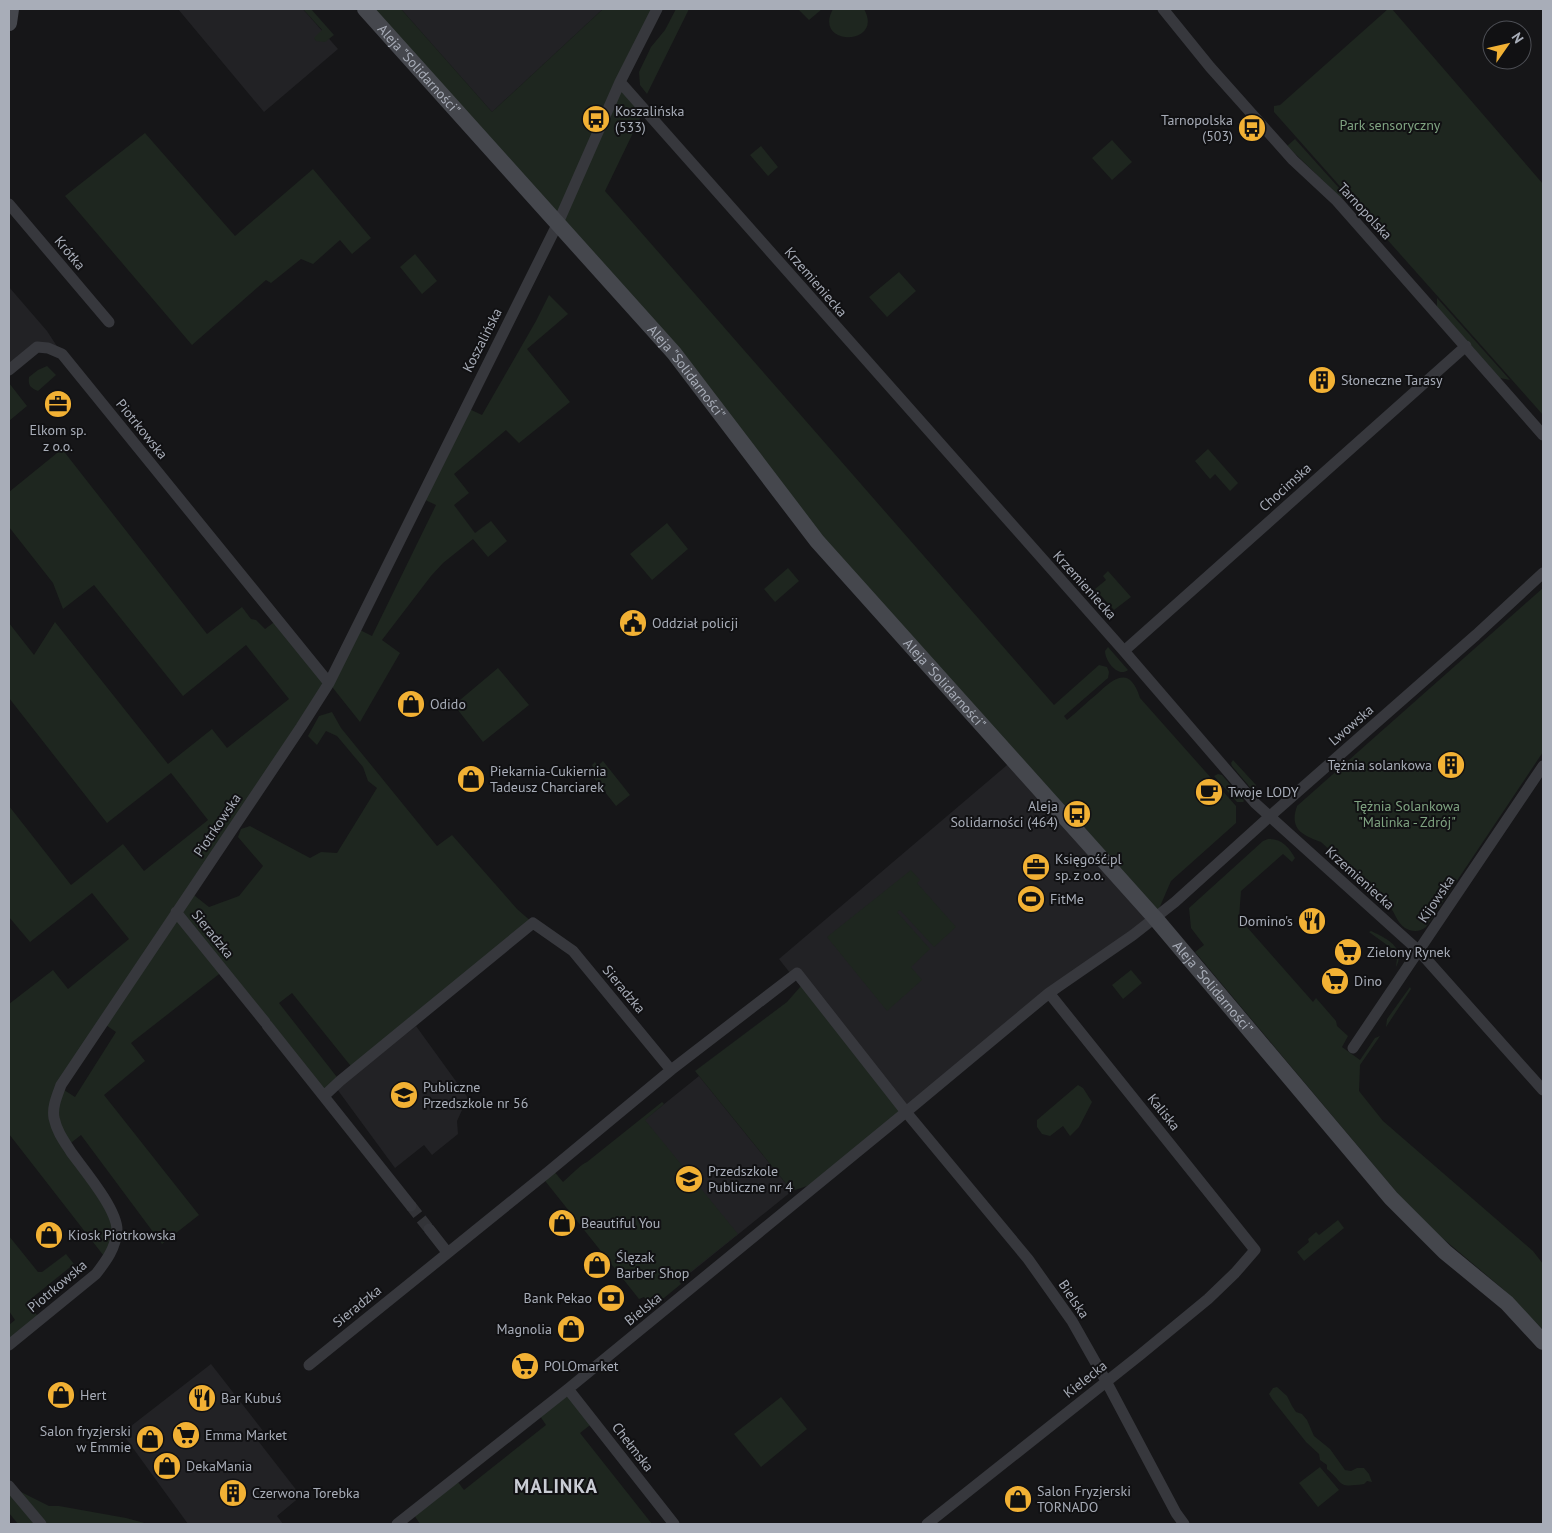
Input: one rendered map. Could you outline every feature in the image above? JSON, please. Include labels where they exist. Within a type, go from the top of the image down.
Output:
[{"type":"street","points":[[9,23],[12,9]]},
{"type":"street","name":"Aleja \"Solidarności\"","points":[[366,9],[674,353],[817,541],[1154,918],[1392,1198],[1445,1252],[1507,1304],[1543,1342]]},
{"type":"street","name":"Koszalińska","points":[[329,683],[558,223],[620,82],[657,9]]},
{"type":"street","name":"Tarnopolska","points":[[1164,9],[1210,67],[1288,155],[1337,200],[1543,435]]},
{"type":"street","name":"Krzemieniecka","points":[[620,82],[1124,651],[1255,803],[1419,951],[1543,1090]]},
{"type":"street","name":"Krótka","points":[[9,204],[108,322]]},
{"type":"street","name":"Chocimska","points":[[1124,651],[1466,346]]},
{"type":"street","name":"Piotrkowska","points":[[9,370],[37,347],[48,348],[62,354],[329,683],[62,1085],[54,1103],[54,1117],[59,1135],[111,1208],[117,1229],[114,1247],[108,1260],[96,1274],[9,1345]]},
{"type":"street","name":"Lwowska","points":[[1154,918],[1175,902],[1476,635],[1543,573]]},
{"type":"street","name":"Kijowska","points":[[1353,1048],[1543,766]]},
{"type":"street","name":"Sieradzka","points":[[176,912],[411,1206]]},
{"type":"street","name":"Bielska","points":[[397,1524],[568,1389],[1049,993],[1154,918]]},
{"type":"street","name":"Sieradzka","points":[[309,1365],[552,1169],[671,1070],[573,951],[533,923],[324,1096]]},
{"type":"street","points":[[671,1070],[797,973],[906,1112]]},
{"type":"street","name":"Kaliska","points":[[1049,993],[1255,1250]]},
{"type":"street","name":"Bielska","points":[[906,1112],[1031,1264],[1072,1321],[1176,1514],[1184,1524]]},
{"type":"street","points":[[429,1229],[447,1252]]},
{"type":"street","name":"Kielecka","points":[[927,1524],[1208,1299],[1255,1250]]},
{"type":"street","name":"Chełmska","points":[[568,1389],[674,1524]]},
{"type":"street","points":[[9,1486],[41,1524]]},
{"type":"shaded area","points":[[178,9],[303,9],[338,49],[264,112]]},
{"type":"shaded area","points":[[401,9],[603,9],[492,112]]},
{"type":"shaded area","points":[[9,287],[47,331],[62,354],[37,347],[9,370]]},
{"type":"shaded area","points":[[1013,760],[1155,918],[902,1115],[779,959]]},
{"type":"shaded area","name":"Publiczne Przedszkole nr 56","points":[[416,1026],[471,1102],[462,1110],[457,1121],[458,1134],[432,1155],[424,1145],[395,1168],[337,1089]]},
{"type":"shaded area","name":"Przedszkole Publiczne nr 4","points":[[699,1076],[792,1191],[679,1282],[587,1166]]},
{"type":"shaded area","points":[[211,1364],[267,1436],[259,1442],[301,1496],[277,1516],[283,1524],[188,1524],[122,1433]]},
{"type":"green space","points":[[303,9],[311,9],[334,35],[325,42],[316,41],[314,38],[322,30]]},
{"type":"green space","points":[[365,9],[401,9],[492,112],[603,9],[657,9],[622,90],[644,110],[605,191],[1054,705],[1099,665],[1107,667],[1109,672],[1108,678],[1064,716],[1067,720],[1110,683],[1116,679],[1127,678],[1132,681],[1140,698],[1236,806],[1236,823],[1171,881],[1155,918],[817,541],[558,223]]},
{"type":"green space","points":[[676,9],[689,9],[647,94],[640,85],[639,72],[651,47],[665,30]]},
{"type":"green space","points":[[798,9],[822,9],[809,20]]},
{"type":"green space","points":[[833,9],[864,9],[868,21],[865,30],[858,35],[848,37],[839,35],[832,30],[829,21]]},
{"type":"green space","name":"Park sensoryczny","points":[[1388,9],[1392,9],[1543,184],[1543,415],[1274,112],[1274,106],[1280,105]]},
{"type":"green space","points":[[145,133],[235,236],[313,169],[371,238],[352,254],[340,240],[313,264],[301,259],[271,283],[266,280],[192,345],[65,196]]},
{"type":"green space","points":[[1295,139],[1348,198],[1340,197],[1287,146]]},
{"type":"green space","points":[[1112,140],[1132,162],[1112,180],[1092,158]]},
{"type":"green space","points":[[761,146],[778,167],[768,176],[750,155]]},
{"type":"green space","points":[[415,254],[437,281],[422,294],[400,267]]},
{"type":"green space","points":[[899,272],[916,291],[887,317],[869,297]]},
{"type":"green space","points":[[549,295],[568,314],[527,349],[570,402],[519,443],[506,430],[454,474],[469,493],[454,505],[475,533],[491,521],[507,541],[488,557],[473,539],[443,563],[431,576],[382,640],[400,653],[360,722],[329,683],[356,628],[372,636],[436,505],[421,498],[465,407],[482,415]]},
{"type":"green space","points":[[1437,298],[1510,380],[1500,378],[1437,307]]},
{"type":"green space","points":[[47,366],[56,375],[38,391],[33,389],[29,384],[29,377]]},
{"type":"green space","points":[[9,383],[27,406],[9,421]]},
{"type":"green space","points":[[62,449],[207,634],[242,607],[251,619],[256,620],[265,629],[277,620],[329,683],[190,892],[209,907],[239,896],[263,866],[238,837],[241,829],[250,826],[310,858],[321,852],[337,853],[377,788],[368,781],[363,767],[337,736],[326,731],[317,745],[308,736],[319,716],[332,712],[341,728],[437,846],[452,835],[517,909],[533,923],[354,1070],[292,993],[279,1003],[340,1081],[324,1096],[223,971],[131,1043],[145,1061],[104,1095],[199,1215],[162,1244],[81,1135],[67,1146],[117,1229],[107,1260],[9,1134],[9,1004],[53,970],[68,989],[129,939],[92,893],[30,942],[9,917],[9,806],[71,885],[123,844],[144,871],[208,820],[171,773],[107,823],[9,698],[9,623],[34,655],[55,622],[168,764],[212,729],[227,748],[289,699],[246,645],[183,696],[94,585],[63,609],[53,583],[9,527],[9,492]],"holes":[[[103,1023],[116,1032],[75,1097],[61,1088]]]},
{"type":"green space","points":[[1208,449],[1238,483],[1230,491],[1215,474],[1210,479],[1195,461]]},
{"type":"green space","points":[[667,523],[688,549],[652,580],[630,554]]},
{"type":"green space","points":[[788,568],[799,581],[775,602],[764,589]]},
{"type":"green space","points":[[1108,571],[1131,597],[1114,610],[1095,589],[1106,580],[1103,576]]},
{"type":"green space","name":"Tężnia Solankowa \"Malinka - Zdrój\"","points":[[1543,588],[1543,752],[1426,927],[1419,931],[1413,931],[1402,926],[1393,911],[1373,889],[1321,842],[1308,837],[1299,830],[1295,820],[1297,806]]},
{"type":"green space","points":[[1108,647],[1128,670],[1120,672],[1110,664],[1105,651]]},
{"type":"green space","points":[[498,668],[529,705],[483,742],[454,705]]},
{"type":"green space","points":[[1233,760],[1256,785],[1254,792],[1232,766]]},
{"type":"green space","points":[[603,761],[630,795],[616,806],[590,773],[594,769],[592,765],[595,762],[598,766]]},
{"type":"green space","points":[[1222,775],[1243,802],[1237,802],[1214,776]]},
{"type":"green space","points":[[1268,839],[1277,840],[1284,844],[1295,858],[1292,862],[1283,854],[1241,891],[1239,918],[1313,1002],[1316,998],[1336,1021],[1337,1026],[1348,1036],[1342,1047],[1360,1060],[1375,1038],[1380,1036],[1360,1065],[1359,1091],[1383,1121],[1533,1251],[1543,1264],[1543,1330],[1504,1290],[1440,1236],[1398,1194],[1195,952],[1204,945],[1191,928],[1189,908],[1263,841]]},
{"type":"green space","points":[[911,870],[920,880],[917,883],[956,927],[934,947],[900,910],[897,912],[930,949],[911,967],[922,980],[887,1011],[827,937]]},
{"type":"green space","points":[[1371,931],[1388,940],[1397,949],[1399,960],[1396,967],[1397,958],[1394,950],[1369,932]]},
{"type":"green space","points":[[1131,970],[1142,983],[1123,999],[1112,985]]},
{"type":"green space","points":[[801,986],[902,1115],[822,1181],[792,1191],[695,1071],[787,1002]]},
{"type":"green space","points":[[1410,987],[1411,989],[1386,1027],[1387,1019]]},
{"type":"green space","points":[[1078,1085],[1083,1088],[1092,1102],[1079,1127],[1070,1136],[1063,1126],[1050,1136],[1042,1134],[1037,1127],[1037,1120]]},
{"type":"green space","points":[[662,1102],[664,1104],[645,1120],[738,1234],[679,1281],[681,1284],[653,1307],[644,1297],[639,1299],[542,1177],[552,1169],[563,1182]]},
{"type":"green space","points":[[1338,1220],[1344,1228],[1304,1261],[1297,1252],[1309,1242],[1308,1239],[1316,1232],[1319,1235]]},
{"type":"green space","points":[[9,1236],[38,1272],[42,1272],[66,1254],[74,1264],[27,1302],[40,1319],[9,1345],[9,1325],[15,1320],[9,1311]]},
{"type":"green space","points":[[1277,1387],[1287,1396],[1296,1412],[1302,1414],[1307,1420],[1314,1436],[1330,1449],[1345,1470],[1351,1471],[1357,1468],[1364,1468],[1372,1482],[1367,1481],[1364,1484],[1345,1485],[1327,1469],[1327,1465],[1320,1460],[1319,1454],[1306,1442],[1272,1399],[1269,1394],[1273,1388]]},
{"type":"green space","points":[[568,1389],[594,1422],[580,1433],[652,1524],[420,1524],[412,1512],[455,1478],[464,1490],[546,1425],[538,1413]]},
{"type":"green space","points":[[781,1397],[807,1429],[761,1467],[734,1434]]},
{"type":"green space","points":[[1320,1467],[1339,1490],[1318,1507],[1299,1483]]},
{"type":"green space","points":[[9,1486],[49,1506],[59,1506],[126,1518],[148,1524],[18,1524],[9,1513]]},
{"type":"tunnel","points":[[411,1206],[429,1229]]},
{"type":"place","name":"Koszalińska (533)","points":[[596,119]]},
{"type":"place","name":"Tarnopolska (503)","points":[[1252,128]]},
{"type":"place","name":"Słoneczne Tarasy","points":[[1322,380]]},
{"type":"place","name":"Elkom sp. z o.o.","points":[[58,404]]},
{"type":"place","name":"Oddział policji","points":[[633,623]]},
{"type":"place","name":"Odido","points":[[411,704]]},
{"type":"place","name":"Tężnia solankowa","points":[[1451,765]]},
{"type":"place","name":"Piekarnia-Cukiernia Tadeusz Charciarek","points":[[471,779]]},
{"type":"place","name":"Twoje LODY","points":[[1209,792]]},
{"type":"place","name":"Aleja Solidarności (464)","points":[[1077,814]]},
{"type":"place","name":"Księgość.pl sp. z o.o.","points":[[1036,867]]},
{"type":"place","name":"FitMe","points":[[1031,899]]},
{"type":"place","name":"Domino's","points":[[1312,921]]},
{"type":"place","name":"Zielony Rynek","points":[[1348,952]]},
{"type":"place","name":"Dino","points":[[1335,981]]},
{"type":"place","name":"Publiczne Przedszkole nr 56","points":[[404,1095]]},
{"type":"place","name":"Przedszkole Publiczne nr 4","points":[[689,1179]]},
{"type":"place","name":"Beautiful You","points":[[562,1223]]},
{"type":"place","name":"Kiosk Piotrkowska","points":[[49,1235]]},
{"type":"place","name":"Ślęzak Barber Shop","points":[[597,1265]]},
{"type":"place","name":"Bank Pekao","points":[[611,1298]]},
{"type":"place","name":"Magnolia","points":[[571,1329]]},
{"type":"place","name":"POLOmarket","points":[[525,1366]]},
{"type":"place","name":"Hert","points":[[61,1395]]},
{"type":"place","name":"Bar Kubuś","points":[[202,1398]]},
{"type":"place","name":"Emma Market","points":[[186,1435]]},
{"type":"place","name":"Salon fryzjerski w Emmie","points":[[150,1439]]},
{"type":"place","name":"DekaMania","points":[[167,1466]]},
{"type":"place","name":"Czerwona Torebka","points":[[233,1493]]},
{"type":"place","name":"Salon Fryzjerski TORNADO","points":[[1018,1499]]},
{"type":"district","name":"MALINKA","points":[[556,1486]]}]
